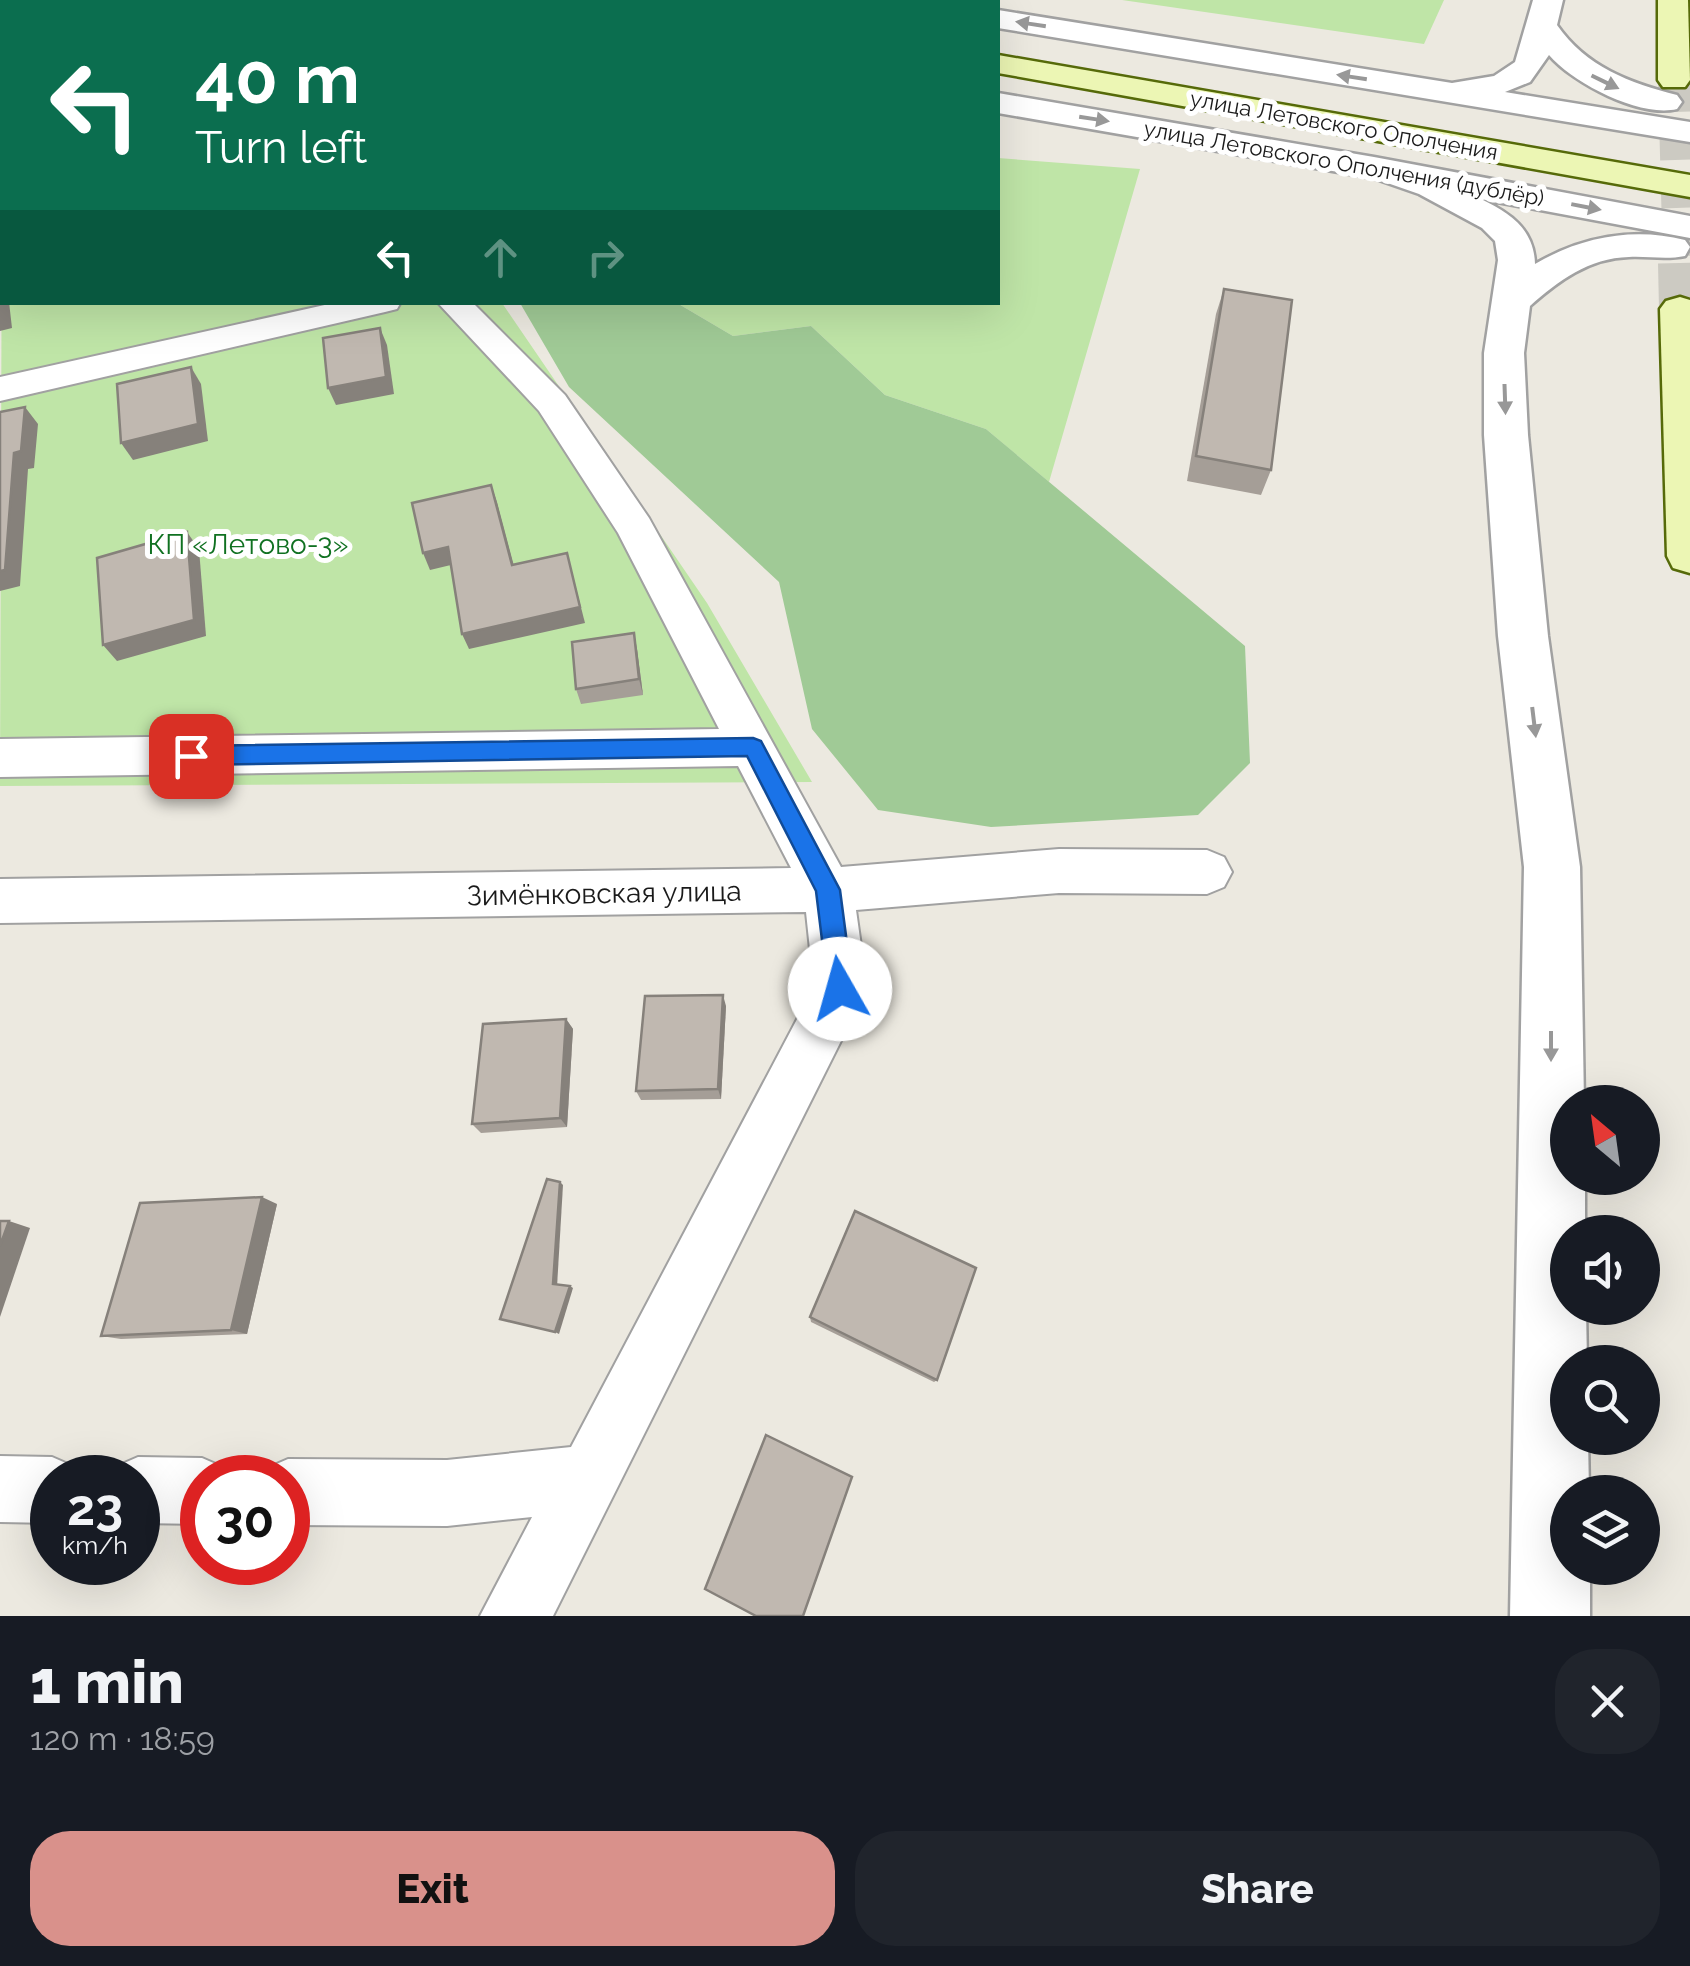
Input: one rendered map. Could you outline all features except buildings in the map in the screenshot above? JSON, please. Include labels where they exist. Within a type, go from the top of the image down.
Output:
[{"type":"main road","points":[[1673,0],[1682,93]]},
{"type":"main road","name":"улица Летовского Ополчения","points":[[1000,50],[1690,168]]},
{"type":"main road","name":"улица Летовского Ополчения","points":[[1000,64],[1690,186]]},
{"type":"main road","points":[[1680,309],[1690,556]]},
{"type":"street","points":[[1545,12],[1557,50],[1582,70],[1614,87],[1682,93]]},
{"type":"street","points":[[1411,86],[1479,88],[1522,76],[1539,49],[1545,12]]},
{"type":"street","points":[[1000,19],[1690,132]]},
{"type":"street","name":"улица Летовского Ополчения (дублёр)","points":[[1000,104],[1374,167],[1690,227]]},
{"type":"street","points":[[1374,167],[1432,186],[1495,220],[1512,240],[1517,260],[1504,353],[1506,434],[1523,636],[1552,866],[1550,1616]]},
{"type":"street","points":[[1512,302],[1545,271],[1576,254],[1614,246],[1690,250]]},
{"type":"street","points":[[0,389],[373,305]]},
{"type":"street","points":[[456,305],[552,403],[635,528],[828,890],[840,989],[590,1478],[514,1616]]},
{"type":"street","points":[[0,758],[753,747]]},
{"type":"street","name":"Зимёнковская улица","points":[[0,902],[828,890],[1059,871],[1207,872]]},
{"type":"street","points":[[310,1492],[446,1493],[590,1478]]},
{"type":"street","points":[[0,1489],[30,1490]]},
{"type":"green space","points":[[1122,0],[1444,0],[1424,44]]},
{"type":"green space","points":[[1000,158],[1140,169],[1049,482],[986,429],[885,395],[811,326],[733,336],[680,305],[1000,305]]},
{"type":"green space","name":"КП «Летово-3»","points":[[2,305],[503,305],[707,603],[812,782],[0,786]]},
{"type":"green space","points":[[521,305],[680,305],[733,336],[811,326],[885,395],[986,429],[1245,646],[1250,763],[1198,815],[991,827],[878,810],[812,729],[779,582],[569,387]]},
{"type":"tunnel","points":[[1674,80],[1679,266]]},
{"type":"tunnel","points":[[1679,263],[1680,309]]},
{"type":"route","points":[[191,756],[753,747],[828,890],[840,989]]}]
